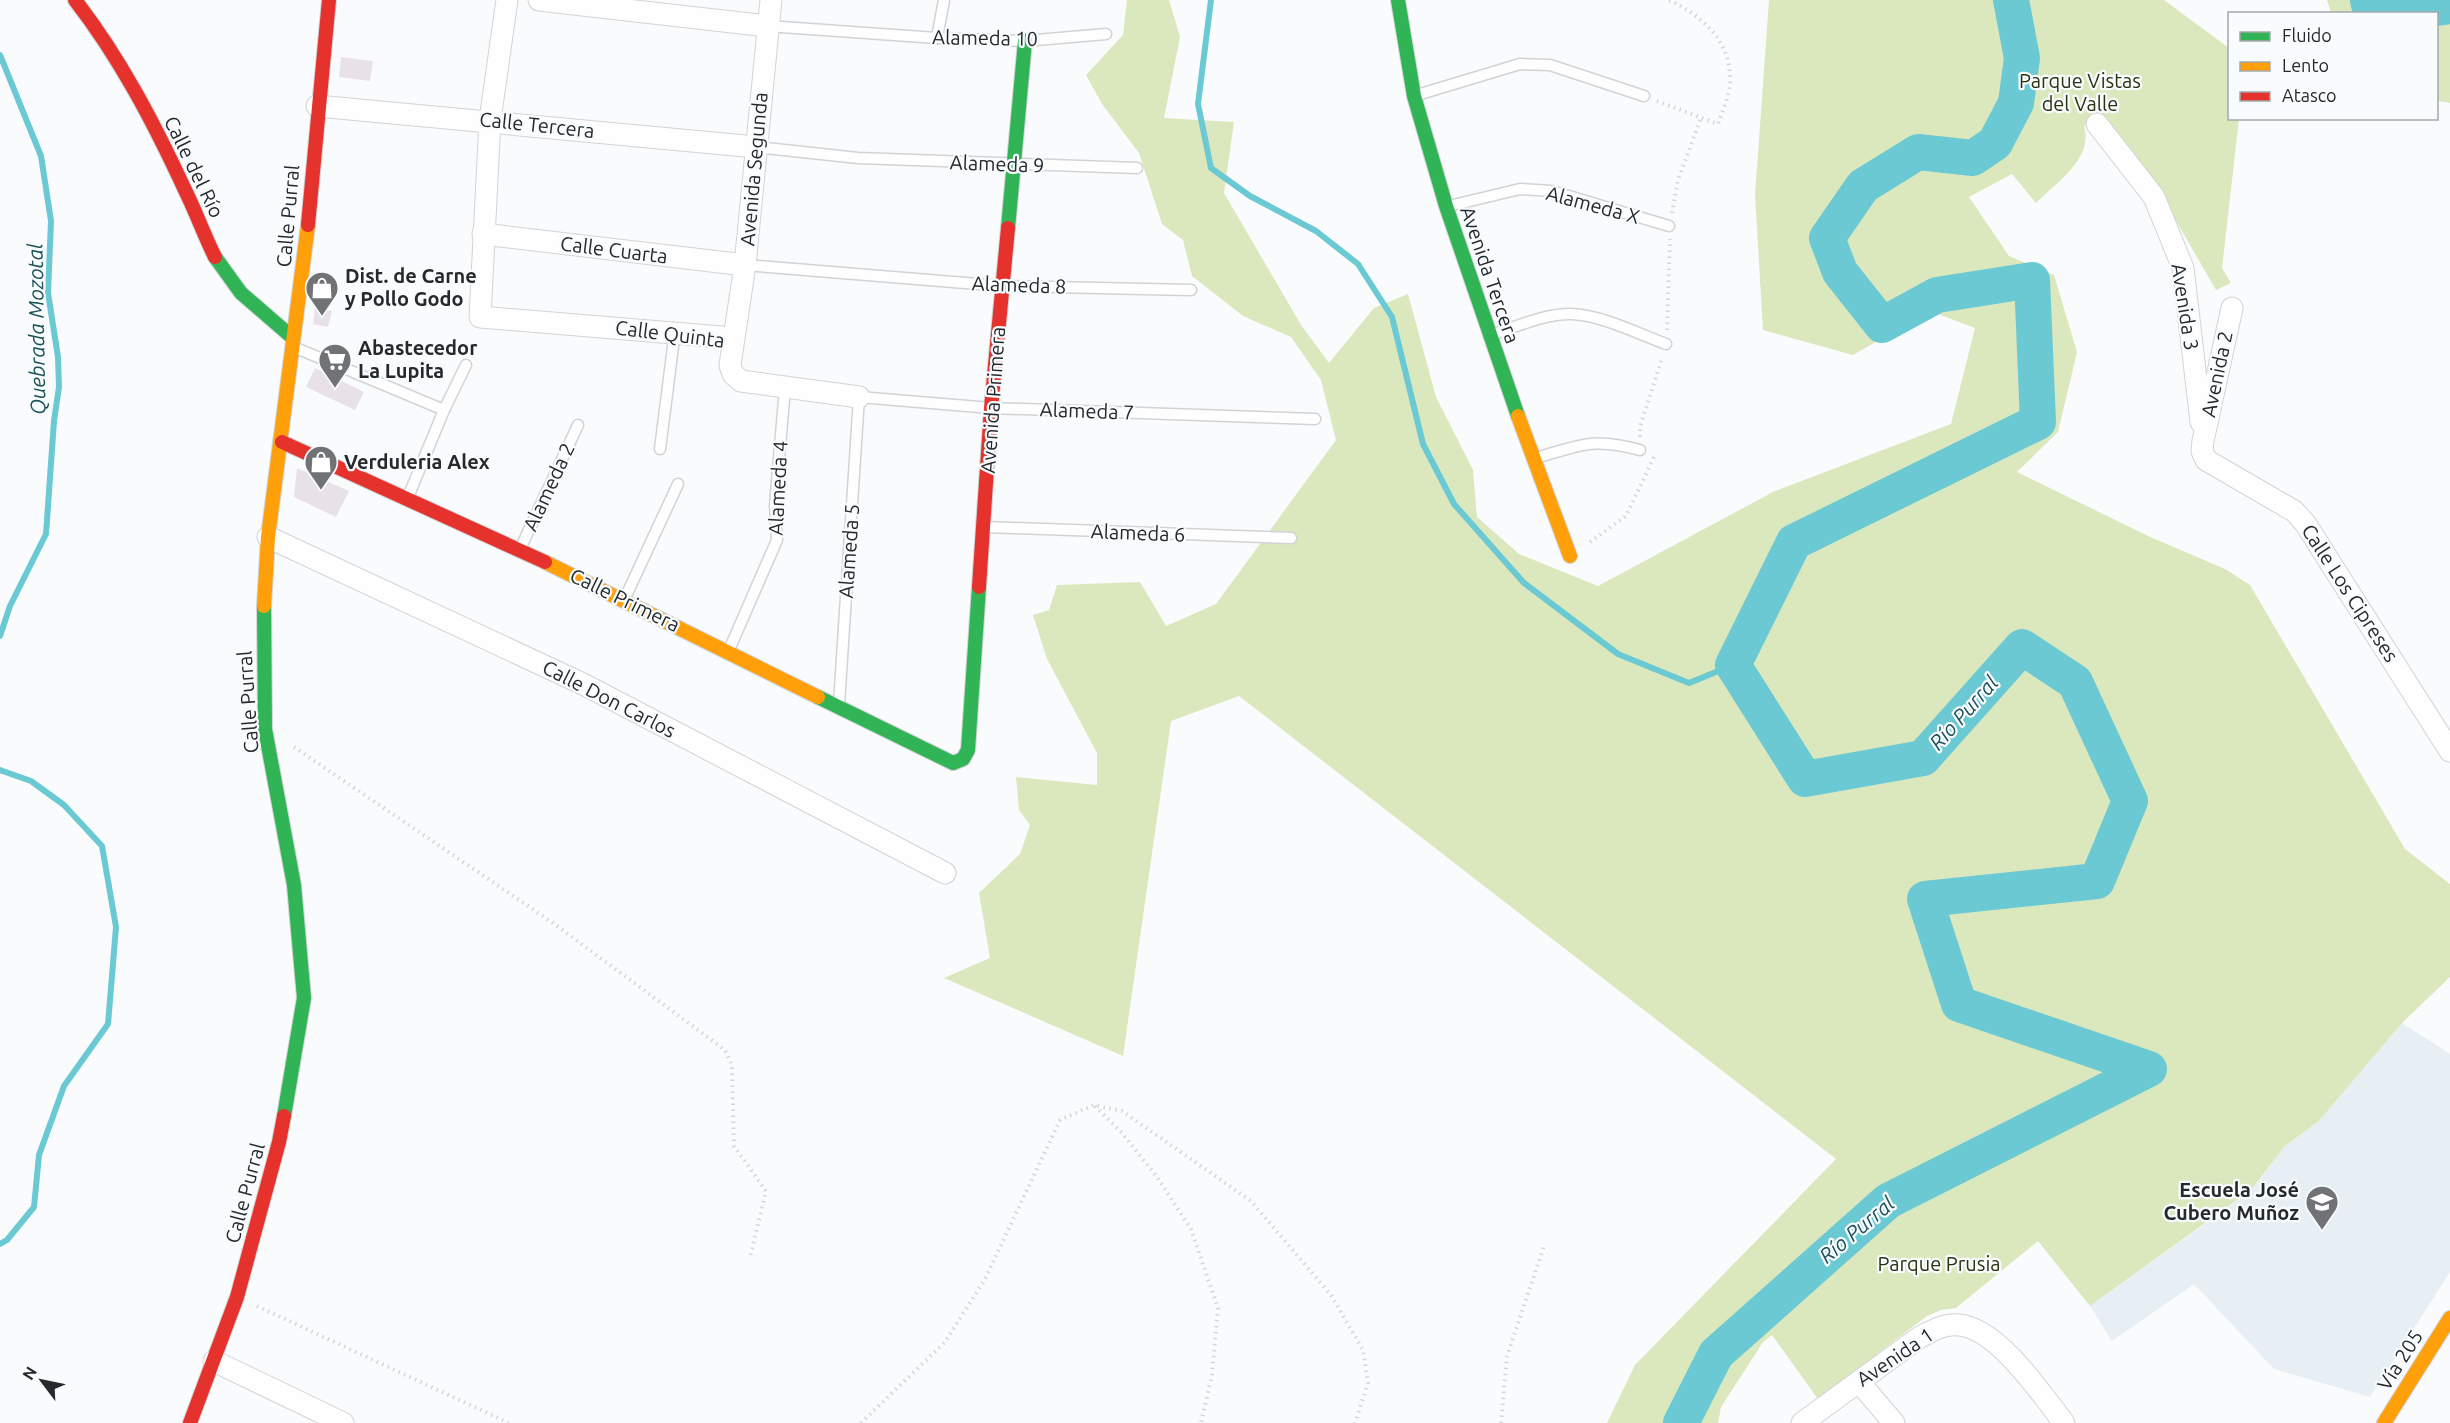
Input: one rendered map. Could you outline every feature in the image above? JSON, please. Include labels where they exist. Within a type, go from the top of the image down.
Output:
[{"type":"street","name":"Calle del Río","points":[[75,0],[99,29],[117,58],[187,193],[217,261],[246,297],[293,342]]},
{"type":"street","name":"Calle Purral","points":[[190,1423],[237,1297],[279,1142],[304,998],[294,885],[265,729],[263,626],[268,537],[304,263],[317,106],[329,0]]},
{"type":"street","points":[[483,234],[490,120],[507,0]]},
{"type":"street","points":[[538,0],[767,26]]},
{"type":"street","name":"Avenida Segunda","points":[[733,338],[745,265],[771,0]]},
{"type":"street","name":"Avenida Tercera","points":[[1398,0],[1414,96],[1446,206],[1533,459],[1570,556]]},
{"type":"street","name":"Avenida Primera","points":[[963,759],[968,750],[985,527],[991,408],[1025,41]]},
{"type":"street","name":"Calle Tercera","points":[[317,106],[490,120],[756,147]]},
{"type":"street","name":"Avenida 3","points":[[2097,124],[2154,197],[2183,268],[2203,441]]},
{"type":"street","name":"Calle Cuarta","points":[[483,234],[745,265]]},
{"type":"street","name":"Calle Quinta","points":[[483,234],[480,317],[675,331],[733,338],[730,365],[733,374],[741,381],[859,397]]},
{"type":"street","name":"Avenida 2","points":[[2203,441],[2232,308]]},
{"type":"street","name":"Calle Los Cipreses","points":[[2203,441],[2202,452],[2205,460],[2294,511],[2305,523],[2450,751]]},
{"type":"street","name":"Calle Primera","points":[[282,442],[624,599],[953,763],[963,759]]},
{"type":"street","name":"Calle Don Carlos","points":[[268,537],[583,684],[945,873]]},
{"type":"street","name":"Vía 205","points":[[2384,1423],[2450,1318]]},
{"type":"street","name":"Avenida 1","points":[[1802,1423],[1920,1337],[1940,1327],[1956,1324],[1973,1327],[1996,1341],[2064,1423]]},
{"type":"street","points":[[214,1360],[343,1423]]},
{"type":"street","points":[[1859,1382],[1894,1423]]},
{"type":"lane","points":[[937,38],[944,0]]},
{"type":"lane","name":"Alameda 10","points":[[767,26],[937,38],[1025,41],[1106,34]]},
{"type":"lane","points":[[1414,96],[1520,64],[1550,65],[1644,96]]},
{"type":"lane","name":"Alameda 9","points":[[756,147],[858,158],[1137,168]]},
{"type":"lane","name":"Alameda X","points":[[1446,206],[1520,189],[1552,190],[1670,226]]},
{"type":"lane","name":"Alameda 8","points":[[745,265],[1002,286],[1191,290]]},
{"type":"lane","points":[[1491,335],[1547,318],[1572,314],[1607,323],[1666,344]]},
{"type":"lane","points":[[660,449],[675,331]]},
{"type":"lane","points":[[293,342],[444,410]]},
{"type":"lane","points":[[407,500],[465,365]]},
{"type":"lane","name":"Alameda 4","points":[[729,650],[777,540],[775,505],[786,388]]},
{"type":"lane","name":"Alameda 7","points":[[859,397],[991,408],[1316,419]]},
{"type":"lane","name":"Alameda 5","points":[[838,706],[859,397]]},
{"type":"lane","name":"Alameda 2","points":[[520,550],[578,425]]},
{"type":"lane","points":[[1533,459],[1586,443],[1612,442],[1640,450]]},
{"type":"lane","points":[[624,599],[678,484]]},
{"type":"lane","name":"Alameda 6","points":[[985,527],[1291,538]]},
{"type":"path","points":[[1644,96],[1718,124],[1730,85],[1726,49],[1708,24],[1669,0]]},
{"type":"path","points":[[265,729],[379,803],[543,916],[725,1050],[732,1065],[734,1146],[766,1191],[750,1257]]},
{"type":"path","points":[[861,1423],[945,1342],[984,1281],[1060,1120],[1094,1105],[1122,1111],[1251,1201],[1331,1295],[1363,1350],[1368,1383],[1355,1423]]},
{"type":"path","points":[[1094,1105],[1122,1133],[1157,1177],[1191,1229],[1218,1308],[1212,1375],[1201,1423]]},
{"type":"path","points":[[1501,1423],[1507,1356],[1544,1246]]},
{"type":"path","points":[[237,1297],[509,1423]]},
{"type":"shaded area","name":"Escuela José Cubero Muñoz","points":[[2402,1023],[2450,1054],[2450,1272],[2370,1397],[2274,1369],[2194,1284],[2112,1341],[2090,1306],[2251,1191],[2285,1146],[2319,1121]]},
{"type":"green space","points":[[1127,0],[1169,0],[1180,37],[1164,118],[1234,122],[1224,193],[1301,325],[1329,363],[1374,308],[1408,294],[1436,397],[1473,470],[1477,517],[1519,554],[1598,586],[1773,492],[1951,424],[1975,328],[1930,311],[1853,355],[1763,330],[1755,195],[1769,0],[2164,0],[2228,47],[2228,120],[2239,120],[2222,268],[2231,283],[2216,290],[2160,193],[2099,114],[2084,126],[2086,138],[2084,149],[2072,169],[2036,203],[2012,174],[1969,197],[2009,256],[2054,275],[2077,352],[2058,432],[2017,472],[2148,536],[2225,569],[2250,585],[2405,849],[2450,884],[2450,977],[2402,1023],[2319,1121],[2285,1146],[2251,1190],[2090,1306],[2038,1241],[1956,1308],[1941,1310],[1927,1316],[1818,1399],[1772,1335],[1763,1342],[1721,1407],[1718,1423],[1607,1423],[1635,1365],[1836,1159],[1239,696],[1171,721],[1123,1056],[944,978],[990,958],[979,893],[1020,854],[1030,825],[1019,810],[1016,777],[1097,785],[1097,753],[1047,659],[1033,615],[1049,610],[1057,585],[1140,582],[1166,626],[1216,604],[1336,440],[1321,380],[1291,337],[1243,316],[1192,276],[1183,240],[1162,224],[1139,153],[1102,104],[1086,75],[1123,35]]},
{"type":"green space","points":[[2327,0],[2450,0],[2450,103],[2438,101],[2438,12],[2331,12]]},
{"type":"building","points":[[341,57],[373,61],[370,81],[339,77]]},
{"type":"building","name":"Dist. de Carne y Pollo Godo","points":[[315,308],[332,311],[328,327],[313,324]]},
{"type":"building","name":"Abastecedor La Lupita","points":[[315,368],[364,392],[355,410],[306,387]]},
{"type":"building","name":"Verduleria Alex","points":[[297,468],[349,491],[336,517],[294,497]]},
{"type":"waterway","points":[[1211,0],[1198,104],[1211,168],[1250,196],[1316,231],[1358,264],[1392,317],[1423,444],[1454,504],[1524,583],[1618,654],[1689,683],[1733,665]]},
{"type":"waterway","name":"Río Purral","points":[[1681,1423],[1716,1354],[1888,1201],[2149,1069],[1959,1004],[1925,899],[2097,881],[2130,801],[2075,682],[2022,647],[1923,758],[1805,779],[1733,665],[1794,542],[2038,422],[2032,280],[1937,295],[1882,325],[1840,272],[1827,238],[1863,186],[1918,152],[1973,158],[1995,143],[2016,103],[2022,58],[2011,0]]},
{"type":"waterway","name":"Río Purral","points":[[2368,0],[2371,12]]},
{"type":"waterway","name":"Río Purral","points":[[2408,12],[2450,6]]},
{"type":"waterway","name":"Quebrada Mozotal","points":[[0,55],[41,156],[51,221],[48,293],[58,357],[59,387],[54,421],[46,534],[10,606],[0,636]]},
{"type":"waterway","name":"Quebrada Mozotal","points":[[0,770],[31,781],[64,805],[102,846],[116,927],[108,1024],[64,1086],[39,1155],[34,1207],[7,1240],[0,1244]]},
{"type":"traffic: fast","points":[[1398,0],[1414,96],[1446,206],[1518,416]]},
{"type":"traffic: fast","points":[[1008,228],[1025,41]]},
{"type":"traffic: fast","points":[[215,257],[241,293],[293,338]]},
{"type":"traffic: fast","points":[[818,697],[953,763],[963,759],[968,750],[979,587]]},
{"type":"traffic: fast","points":[[264,606],[265,729],[294,885],[304,998],[284,1116]]},
{"type":"traffic: slow","points":[[264,606],[268,537],[308,225]]},
{"type":"traffic: slow","points":[[1518,416],[1570,556]]},
{"type":"traffic: slow","points":[[545,562],[818,697]]},
{"type":"traffic: slow","points":[[2384,1423],[2450,1318]]},
{"type":"traffic: jam","points":[[75,0],[107,45],[148,116],[189,198],[215,257]]},
{"type":"traffic: jam","points":[[308,225],[329,0]]},
{"type":"traffic: jam","points":[[979,587],[991,408],[1008,228]]},
{"type":"traffic: jam","points":[[282,442],[545,562]]},
{"type":"traffic: jam","points":[[190,1423],[237,1297],[284,1116]]},
{"type":"place","name":"Dist. de Carne y Pollo Godo","points":[[322,317]]},
{"type":"place","name":"Abastecedor La Lupita","points":[[335,389]]},
{"type":"place","name":"Verduleria Alex","points":[[321,491]]},
{"type":"place","name":"Escuela José Cubero Muñoz","points":[[2322,1231]]},
{"type":"park label","name":"Parque Vistas del Valle","points":[[2080,92]]},
{"type":"park label","name":"Parque Prusia","points":[[1939,1264]]}]
